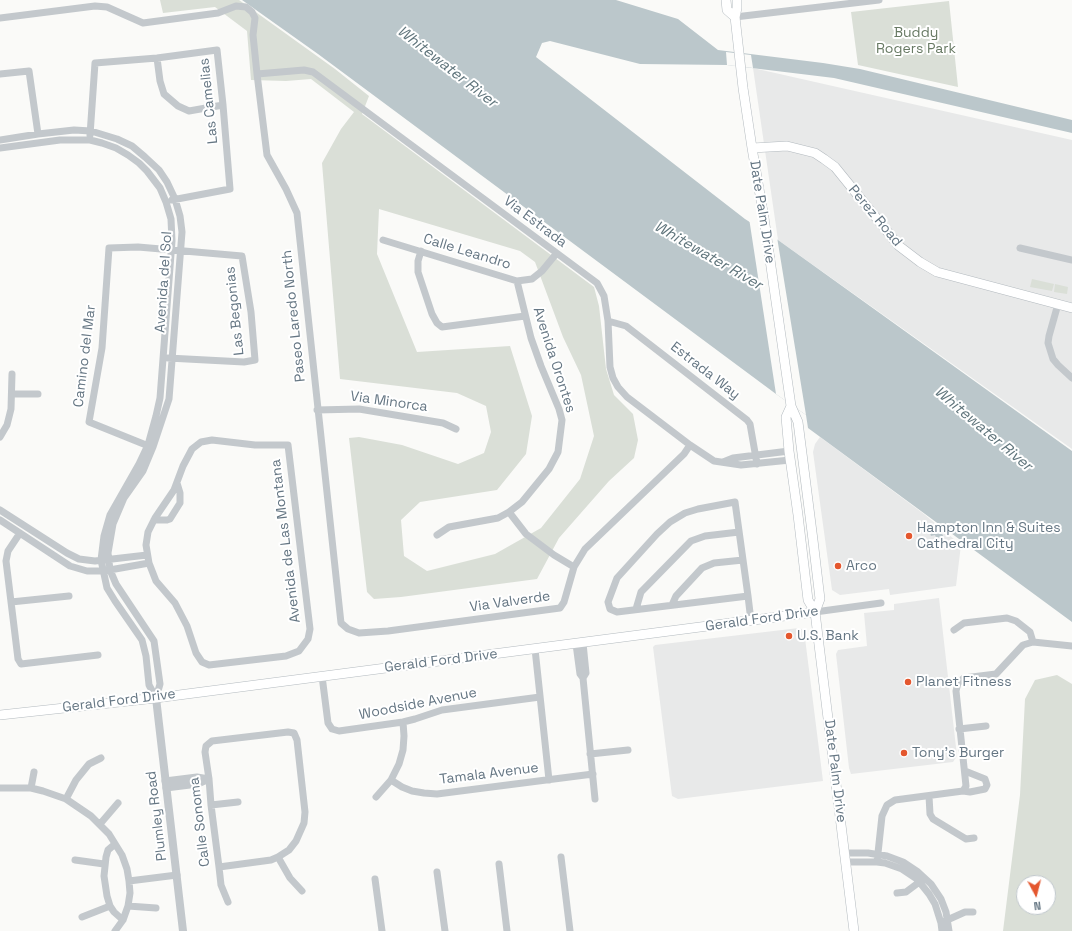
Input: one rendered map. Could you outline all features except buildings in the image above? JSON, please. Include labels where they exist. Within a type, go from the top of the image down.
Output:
[{"type":"main road","name":"Date Palm Drive","points":[[726,0],[727,10],[735,17]]},
{"type":"main road","name":"Date Palm Drive","points":[[737,0],[735,17],[752,148],[764,218],[791,406],[798,422],[807,492],[820,599],[816,612],[854,931]]},
{"type":"main road","name":"Perez Road","points":[[752,148],[787,146],[803,149],[819,156],[835,168],[899,246],[920,262],[937,272],[1072,308]]},
{"type":"main road","name":"Date Palm Drive","points":[[791,406],[786,417],[790,460],[808,600],[816,612]]},
{"type":"main road","points":[[789,451],[795,456],[798,481],[807,492]]},
{"type":"main road","name":"Gerald Ford Drive","points":[[0,715],[156,698],[816,612]]},
{"type":"street","points":[[735,17],[879,0]]},
{"type":"street","name":"Paseo Laredo North","points":[[0,18],[94,6],[107,7],[143,23],[218,13],[236,6],[246,6],[252,12],[255,18],[253,35],[267,156],[286,189],[297,213],[341,623],[348,629]]},
{"type":"street","name":"Las Camelias","points":[[90,140],[95,63],[157,58],[217,50],[230,189],[166,202]]},
{"type":"street","points":[[157,58],[160,81],[164,94],[178,106],[189,111],[223,106]]},
{"type":"street","name":"Via Estrada","points":[[257,74],[304,70],[313,72],[597,283],[604,296],[608,321],[610,367],[613,378],[618,387],[628,397],[690,445],[714,461],[741,465],[790,460]]},
{"type":"street","points":[[0,74],[29,71],[38,134]]},
{"type":"street","name":"Avenida del Sol","points":[[0,140],[74,130],[91,131],[117,139],[136,150],[159,170],[167,182],[175,199],[180,216],[182,232],[181,252],[169,399],[150,446],[110,515],[104,536],[107,588],[142,640],[146,656],[149,686],[156,698]]},
{"type":"street","name":"Avenida del Sol","points":[[0,148],[60,140],[90,140],[116,148],[128,155],[147,171],[160,188],[171,219],[172,251],[160,398],[150,446]]},
{"type":"street","name":"Calle Leandro","points":[[383,240],[517,281],[532,279],[542,271],[556,254]]},
{"type":"street","name":"Las Begonias","points":[[109,248],[138,247],[181,252],[242,256],[251,312],[255,360],[244,362],[164,358]]},
{"type":"street","name":"Camino del Mar","points":[[109,248],[102,348],[89,422],[150,446]]},
{"type":"street","points":[[1020,248],[1072,260]]},
{"type":"street","points":[[421,251],[418,261],[418,272],[432,314],[437,323],[442,327],[525,316]]},
{"type":"street","name":"Avenida Orontes","points":[[437,535],[449,527],[498,518],[509,512],[522,502],[549,469],[558,452],[562,420],[541,366],[525,316],[517,281]]},
{"type":"street","points":[[1058,304],[1048,343],[1053,359],[1058,366],[1072,378]]},
{"type":"street","name":"Estrada Way","points":[[608,321],[626,326],[747,420],[750,424],[757,464]]},
{"type":"street","points":[[0,437],[7,425],[11,409],[12,374]]},
{"type":"street","points":[[12,394],[38,394]]},
{"type":"street","name":"Via Minorca","points":[[317,410],[359,409],[443,423],[456,429]]},
{"type":"street","name":"Avenida de Las Montana","points":[[212,440],[256,445],[288,445],[310,629],[308,639],[299,651],[286,656],[209,665],[202,662],[196,653],[187,626],[175,603],[156,581],[147,555],[146,545],[148,532],[177,483],[192,449],[201,442],[212,440]]},
{"type":"street","name":"Via Valverde","points":[[348,629],[359,633],[388,631],[560,608],[564,602],[574,567],[585,549],[684,454],[690,445]]},
{"type":"street","points":[[723,462],[733,458],[789,451]]},
{"type":"street","points":[[154,520],[170,519],[180,503],[180,493],[177,483]]},
{"type":"street","points":[[748,596],[617,612],[610,609],[608,602],[617,578],[670,522],[685,513],[735,502],[748,596],[751,621]]},
{"type":"street","points":[[0,510],[67,553],[79,559],[89,561],[147,555]]},
{"type":"street","points":[[509,512],[526,534],[554,555],[574,567]]},
{"type":"street","points":[[0,520],[70,566],[87,571],[107,571],[149,563]]},
{"type":"street","points":[[636,609],[640,592],[691,542],[705,536],[739,532]]},
{"type":"street","points":[[20,533],[8,551],[6,561],[18,659],[21,664],[98,655]]},
{"type":"street","points":[[672,605],[676,596],[702,568],[714,564],[743,560]]},
{"type":"street","name":"Avenida del Sol","points":[[107,571],[154,641],[160,684],[156,698]]},
{"type":"street","points":[[11,602],[69,596]]},
{"type":"street","name":"Gerald Ford Drive","points":[[816,612],[881,603]]},
{"type":"street","points":[[954,630],[964,623],[1007,618],[1016,621],[1030,632],[1033,642]]},
{"type":"street","points":[[963,791],[966,786],[956,691],[958,683],[964,678],[996,674],[1023,645],[1033,642],[1072,646]]},
{"type":"street","points":[[580,643],[582,669],[586,673],[583,678],[595,799]]},
{"type":"street","points":[[535,649],[549,780]]},
{"type":"street","name":"Woodside Avenue","points":[[322,676],[328,723],[332,729],[339,731],[403,722],[442,710],[540,698]]},
{"type":"street","name":"Plumley Road","points":[[156,698],[183,931]]},
{"type":"street","points":[[376,798],[391,780],[399,764],[403,750],[403,722]]},
{"type":"street","points":[[959,729],[986,726]]},
{"type":"street","name":"Calle Sonoma","points":[[228,902],[221,884],[205,752],[206,746],[212,741],[288,732],[294,733],[297,740],[305,812],[304,822],[296,841],[288,850],[278,857]]},
{"type":"street","points":[[590,754],[628,750]]},
{"type":"street","points":[[66,799],[76,780],[89,764],[101,758]]},
{"type":"street","points":[[877,862],[882,816],[887,805],[895,800],[963,791],[970,792],[984,789],[987,785],[985,779],[965,771]]},
{"type":"street","points":[[31,788],[34,772]]},
{"type":"street","name":"Tamala Avenue","points":[[391,780],[412,791],[437,794],[592,774]]},
{"type":"street","points":[[166,784],[198,784],[208,779]]},
{"type":"street","points":[[0,788],[31,788],[43,790],[66,799],[100,824],[115,844],[124,862],[129,881],[130,893],[128,906],[123,920],[115,931]]},
{"type":"street","points":[[929,796],[930,814],[933,819],[966,839],[974,838]]},
{"type":"street","points":[[211,805],[238,802]]},
{"type":"street","points":[[100,824],[118,803]]},
{"type":"street","points":[[115,844],[108,850],[104,864],[105,886],[110,906],[123,920]]},
{"type":"street","points":[[846,858],[878,854],[903,862],[923,880],[940,899],[944,922],[949,931]]},
{"type":"street","points":[[219,867],[261,862],[278,857],[290,878],[302,891]]},
{"type":"street","points":[[561,857],[570,931]]},
{"type":"street","points":[[846,858],[891,865],[923,880]]},
{"type":"street","points":[[75,860],[104,864]]},
{"type":"street","points":[[499,864],[507,931]]},
{"type":"street","points":[[437,872],[445,931]]},
{"type":"street","points":[[129,881],[177,875]]},
{"type":"street","points":[[375,879],[382,931]]},
{"type":"street","points":[[897,893],[906,892],[923,880]]},
{"type":"street","points":[[82,917],[110,906]]},
{"type":"street","points":[[128,906],[156,908]]},
{"type":"street","points":[[944,922],[965,912],[973,912]]},
{"type":"street","points":[[942,931],[944,922]]},
{"type":"shaded area","points":[[753,68],[1072,140],[1072,449],[778,240]]},
{"type":"shaded area","points":[[820,437],[924,514],[961,545],[956,586],[890,595],[889,589],[840,595],[832,590],[813,452],[815,444]]},
{"type":"shaded area","points":[[939,598],[957,756],[953,762],[851,774],[849,768],[836,654],[838,650],[867,646],[864,613],[894,610],[894,604]]},
{"type":"shaded area","points":[[799,628],[804,630],[823,781],[678,799],[672,796],[653,647],[655,645]]},
{"type":"green space","points":[[160,0],[239,0],[335,69],[369,96],[362,114],[594,287],[599,306],[606,369],[614,395],[633,414],[638,440],[634,458],[609,481],[559,538],[537,579],[401,597],[374,599],[367,592],[349,438],[359,437],[402,445],[458,464],[484,453],[491,432],[486,406],[457,393],[340,379],[322,163],[341,129],[354,112],[311,79],[286,81],[251,80],[247,31],[215,7],[163,13]],"holes":[[[379,209],[520,251],[535,262],[563,337],[581,375],[594,436],[580,479],[541,528],[495,554],[427,571],[404,556],[401,520],[420,502],[497,490],[526,454],[532,416],[510,346],[417,352],[377,254]]]},
{"type":"green space","name":"Buddy Rogers Park","points":[[949,1],[958,87],[858,65],[851,12]]},
{"type":"green space","points":[[1032,279],[1054,284],[1052,291],[1030,287]]},
{"type":"green space","points":[[1055,284],[1068,287],[1067,294],[1054,292]]},
{"type":"green space","points":[[1057,675],[1072,684],[1072,931],[1003,931],[1020,795],[1025,699],[1035,680]]},
{"type":"water","name":"Whitewater River","points":[[242,0],[616,0],[678,19],[718,50],[860,69],[1072,120],[1072,133],[834,78],[727,65],[640,64],[550,41],[542,43],[536,57],[745,219],[778,240],[1072,451],[1072,622],[808,428],[806,415],[318,54]]},
{"type":"water","points":[[936,529],[943,535],[942,540],[937,540],[935,535],[931,536],[931,530]]},
{"type":"pier","points":[[726,52],[751,55],[753,68],[727,65]]},
{"type":"pier","points":[[749,218],[777,237],[806,415],[776,394]]},
{"type":"place","name":"Hampton Inn & Suites Cathedral City","points":[[909,536]]},
{"type":"place","name":"Arco","points":[[838,566]]},
{"type":"place","name":"U.S. Bank","points":[[789,636]]},
{"type":"place","name":"Planet Fitness","points":[[908,682]]},
{"type":"place","name":"Tony's Burger","points":[[904,753]]}]
